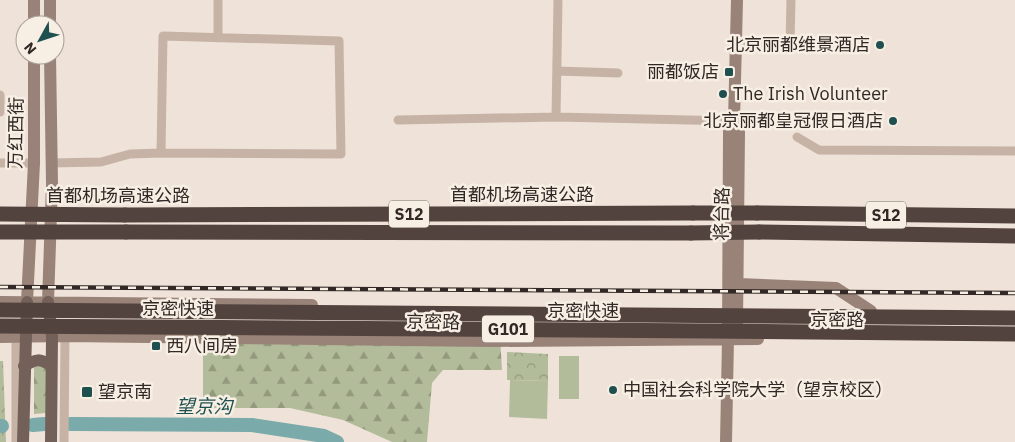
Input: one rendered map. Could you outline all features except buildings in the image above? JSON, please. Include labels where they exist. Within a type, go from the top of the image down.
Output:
[{"type":"highway","name":"首都机场高速公路","points":[[0,214],[757,213],[1015,216]]},
{"type":"highway","name":"首都机场高速公路","points":[[0,232],[759,232],[1015,236]]},
{"type":"highway","name":"京密快速","points":[[0,310],[1015,318]]},
{"type":"highway","name":"京密快速","points":[[0,326],[700,330],[1015,336]]},
{"type":"main road","points":[[34,0],[34,15]]},
{"type":"main road","points":[[50,0],[50,15]]},
{"type":"main road","name":"将台路","points":[[733,310],[729,132],[734,121],[737,0]]},
{"type":"main road","name":"万红西街","points":[[27,302],[34,163],[34,65]]},
{"type":"main road","name":"万红西街","points":[[48,302],[51,163],[50,65]]},
{"type":"main road","name":"将台路","points":[[733,310],[738,284],[739,132],[734,121]]},
{"type":"main road","points":[[738,284],[836,288],[871,311]]},
{"type":"main road","name":"京密路","points":[[0,302],[1015,314]]},
{"type":"main road","points":[[22,441],[24,366],[21,337],[27,302]]},
{"type":"main road","points":[[48,302],[58,336],[51,366],[51,442]]},
{"type":"main road","points":[[733,310],[735,442]]},
{"type":"main road","name":"京密路","points":[[0,338],[58,336],[493,341],[1015,336]]},
{"type":"main road","points":[[726,442],[733,339]]},
{"type":"main road","points":[[24,366],[35,360],[43,360],[51,366]]},
{"type":"street","points":[[218,0],[218,38]]},
{"type":"street","points":[[556,117],[558,0]]},
{"type":"street","points":[[735,46],[790,44],[791,0]]},
{"type":"street","points":[[51,163],[101,162],[130,154],[162,153],[341,154],[339,41],[163,36],[162,153]]},
{"type":"street","points":[[557,72],[618,73]]},
{"type":"street","points":[[0,95],[0,112]]},
{"type":"street","points":[[398,120],[556,117],[734,121]]},
{"type":"street","points":[[797,137],[819,150],[1015,152]]},
{"type":"street","points":[[0,163],[34,163]]},
{"type":"street","points":[[58,336],[64,442]]},
{"type":"street","points":[[21,337],[22,441]]},
{"type":"green space","points":[[203,331],[500,336],[502,370],[443,370],[432,383],[427,442],[392,442],[343,420],[290,408],[203,408]]},
{"type":"green space","points":[[507,352],[548,354],[548,381],[507,380]]},
{"type":"green space","points":[[559,356],[579,356],[579,399],[559,399]]},
{"type":"green space","points":[[0,361],[3,361],[6,442],[0,442]]},
{"type":"green space","points":[[36,365],[46,368],[46,413],[34,414],[34,368]]},
{"type":"green space","points":[[510,380],[548,381],[547,419],[509,417]]},
{"type":"waterway","name":"望京沟","points":[[33,425],[44,424]]},
{"type":"waterway","name":"望京沟","points":[[70,424],[252,425],[324,436],[337,442]]},
{"type":"railway","points":[[0,287],[1015,293]]},
{"type":"place","name":"北京丽都维景酒店","points":[[880,45]]},
{"type":"place","name":"丽都饭店","points":[[729,72]]},
{"type":"place","name":"The Irish Volunteer","points":[[723,94]]},
{"type":"place","name":"北京丽都皇冠假日酒店","points":[[893,121]]},
{"type":"place","name":"西八间房","points":[[156,346]]},
{"type":"place","name":"中国社会科学院大学（望京校区）","points":[[613,390]]},
{"type":"place","name":"望京南","points":[[87,392]]}]
